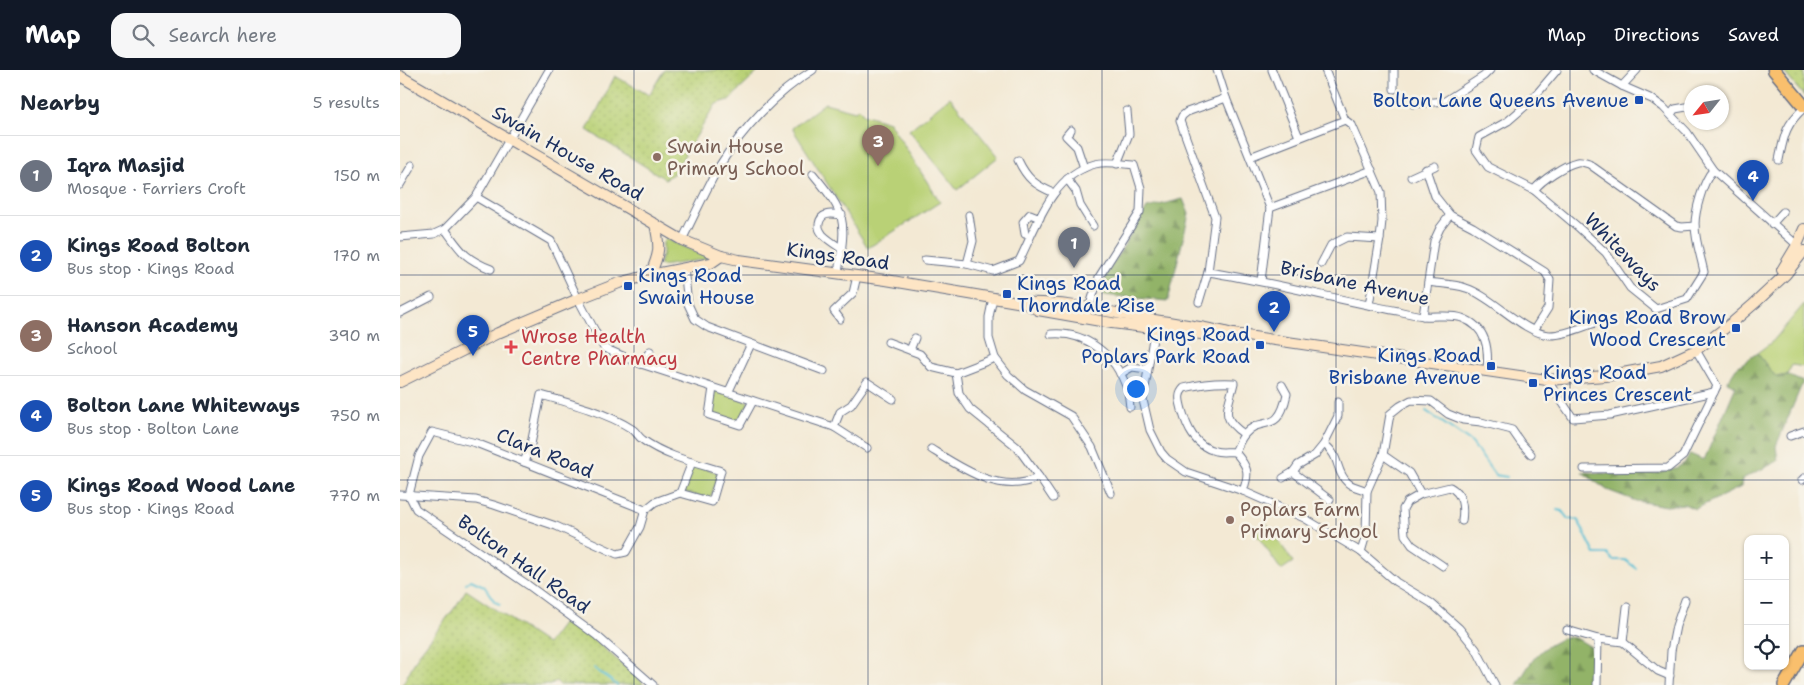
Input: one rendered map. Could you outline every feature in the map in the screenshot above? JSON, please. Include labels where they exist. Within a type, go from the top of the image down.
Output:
[{"type":"highway","points":[[1774,70],[1804,107]]},
{"type":"main road","points":[[1784,685],[1804,650]]},
{"type":"street","points":[[400,237],[434,234],[445,229],[476,197],[549,70]]},
{"type":"street","points":[[682,240],[720,166],[742,132],[795,81],[813,70]]},
{"type":"street","points":[[1217,70],[1226,98],[1270,208],[1261,280]]},
{"type":"street","points":[[1272,70],[1299,137]]},
{"type":"street","points":[[1325,70],[1345,120],[1352,125],[1381,192],[1382,221],[1369,305]]},
{"type":"street","points":[[1394,70],[1394,90]]},
{"type":"street","points":[[1413,104],[1445,101],[1484,76],[1490,70]]},
{"type":"street","name":"Whiteways","points":[[1557,70],[1530,102],[1508,121],[1479,137],[1476,150],[1488,167],[1534,190],[1578,227],[1606,253],[1630,288],[1656,309],[1687,299],[1704,272],[1695,226],[1704,185],[1707,177],[1713,170]]},
{"type":"street","points":[[1593,70],[1652,100],[1671,114],[1713,170],[1802,249]]},
{"type":"street","points":[[1622,86],[1637,70]]},
{"type":"street","name":"Swain House Road","points":[[400,76],[682,240],[720,256]]},
{"type":"street","points":[[1199,302],[1208,272],[1215,217],[1180,121],[1187,112],[1226,98]]},
{"type":"street","points":[[1671,114],[1675,109],[1684,107]]},
{"type":"street","points":[[1779,160],[1786,128],[1804,107]]},
{"type":"street","points":[[1116,164],[1128,134],[1125,116]]},
{"type":"street","points":[[1250,157],[1345,120]]},
{"type":"street","points":[[1071,130],[1066,136],[1076,147],[1084,168]]},
{"type":"street","points":[[1018,160],[1025,174],[1039,186],[1054,193]]},
{"type":"street","points":[[1534,190],[1538,184],[1568,165],[1580,161],[1589,164],[1676,226],[1695,226]]},
{"type":"street","points":[[926,260],[968,264],[992,272],[1019,261],[1054,193],[1067,179],[1084,168],[1097,164],[1134,165],[1141,188],[1140,212],[1099,277],[1087,314]]},
{"type":"street","points":[[400,185],[412,165]]},
{"type":"street","points":[[1411,176],[1435,166]]},
{"type":"street","points":[[1270,208],[1372,170]]},
{"type":"street","points":[[1426,170],[1435,196],[1450,215],[1474,227],[1545,272],[1550,280],[1548,308],[1534,330]]},
{"type":"street","points":[[813,174],[830,194],[842,216],[844,224],[838,273]]},
{"type":"street","points":[[1067,179],[1076,191],[1080,205],[1093,226]]},
{"type":"street","points":[[476,197],[551,241],[578,299],[604,348],[641,364],[834,427],[868,448]]},
{"type":"street","points":[[1772,224],[1783,212]]},
{"type":"street","points":[[1024,234],[1023,222],[1030,214],[1040,218]]},
{"type":"street","points":[[842,216],[824,215],[820,220],[819,227],[822,234],[842,249]]},
{"type":"street","points":[[968,215],[973,241],[968,264]]},
{"type":"street","points":[[1423,316],[1434,241],[1440,228],[1450,215]]},
{"type":"street","points":[[650,275],[658,258],[659,244],[655,224]]},
{"type":"street","points":[[445,229],[462,253],[477,263],[491,269]]},
{"type":"street","name":"Kings Road","points":[[720,256],[1023,303],[1038,310],[1087,314],[1210,335],[1233,334],[1547,380],[1606,376],[1661,366],[1696,350],[1734,322],[1771,287],[1802,249],[1804,229]]},
{"type":"street","points":[[1321,264],[1330,245],[1347,237],[1380,239]]},
{"type":"street","points":[[400,382],[498,333],[578,299],[619,283],[711,263],[720,256]]},
{"type":"street","points":[[684,268],[688,304],[695,319],[707,328],[824,370]]},
{"type":"street","name":"Brisbane Avenue","points":[[1208,272],[1261,280],[1423,316],[1462,317],[1484,335],[1488,354],[1487,371]]},
{"type":"street","points":[[840,319],[834,311],[853,293],[857,276]]},
{"type":"street","points":[[1428,282],[1467,288],[1534,330],[1548,335],[1561,334],[1595,323]]},
{"type":"street","points":[[400,312],[431,297]]},
{"type":"street","points":[[992,298],[989,317],[989,338],[996,358],[1008,375],[1025,390],[1071,416],[1092,447],[1111,493]]},
{"type":"street","points":[[1155,325],[1143,400],[1150,430],[1161,452],[1167,459],[1186,472],[1243,491],[1304,518],[1361,552],[1396,582],[1431,603],[1459,628],[1476,649],[1495,685]]},
{"type":"street","points":[[1051,334],[1065,333],[1080,337],[1098,347],[1120,374],[1127,389],[1130,407]]},
{"type":"street","points":[[910,350],[915,338]]},
{"type":"street","points":[[888,342],[920,354],[931,367],[956,373],[996,358]]},
{"type":"street","points":[[728,393],[751,344]]},
{"type":"street","points":[[641,364],[650,350]]},
{"type":"street","points":[[1584,469],[1668,468],[1683,456],[1717,386],[1696,350]]},
{"type":"street","points":[[1120,374],[1132,367],[1147,369]]},
{"type":"street","points":[[956,373],[959,393],[970,409],[1017,447],[1053,498]]},
{"type":"street","points":[[1547,380],[1573,418],[1610,415],[1714,392]]},
{"type":"street","points":[[834,427],[840,412],[851,405],[867,382],[893,399]]},
{"type":"street","points":[[1236,452],[1216,451],[1195,439],[1186,426],[1179,398],[1180,392],[1184,388],[1210,382],[1234,383],[1227,408],[1227,417],[1233,426],[1244,434]]},
{"type":"street","points":[[1236,452],[1244,434],[1253,427],[1270,423],[1279,416],[1289,392],[1282,385]]},
{"type":"street","points":[[713,388],[709,415],[732,423],[740,425],[752,401]]},
{"type":"street","points":[[400,494],[476,500],[556,526],[617,554],[626,552],[633,543],[645,510],[655,502],[680,493],[712,502],[722,472],[692,462],[653,445],[641,439],[633,430],[587,409],[541,395],[531,444],[524,462]]},
{"type":"street","points":[[1361,552],[1366,535],[1367,491],[1383,455],[1390,414],[1400,406],[1411,400],[1431,401],[1448,414],[1463,420],[1481,422],[1512,430],[1531,454]]},
{"type":"street","points":[[1283,478],[1315,455],[1324,444],[1338,416],[1338,402]]},
{"type":"street","points":[[1790,436],[1804,431]]},
{"type":"street","name":"Clara Road","points":[[409,495],[419,456],[432,432],[476,443],[645,510]]},
{"type":"street","points":[[1324,444],[1332,450],[1340,472],[1348,483],[1367,491]]},
{"type":"street","points":[[931,449],[960,468],[995,483],[1011,484],[1030,481],[1039,476]]},
{"type":"street","points":[[1236,452],[1247,470],[1248,478],[1243,491]]},
{"type":"street","points":[[1383,455],[1409,473],[1421,494]]},
{"type":"street","points":[[680,493],[692,462]]},
{"type":"street","points":[[1293,472],[1330,500]]},
{"type":"street","points":[[1443,566],[1412,545],[1405,535],[1403,509],[1407,502],[1421,494],[1450,486],[1456,491],[1464,508],[1462,521]]},
{"type":"street","name":"Bolton Hall Road","points":[[409,495],[416,509],[528,585],[597,636],[653,685]]},
{"type":"street","points":[[1669,685],[1671,652],[1676,626],[1685,600]]},
{"type":"street","points":[[1623,642],[1627,606]]},
{"type":"street","points":[[1567,630],[1598,639],[1623,642],[1658,671],[1670,676]]},
{"type":"street","points":[[1597,685],[1598,639]]},
{"type":"green space","name":"Swain House Primary School","points":[[664,70],[760,70],[729,100],[716,104],[673,174],[665,179],[587,130],[615,76],[649,95]]},
{"type":"green space","points":[[1782,70],[1804,70],[1804,96]]},
{"type":"green space","points":[[950,97],[998,157],[957,190],[909,130]]},
{"type":"green space","points":[[825,103],[855,111],[859,108],[863,114],[889,122],[940,202],[868,248],[792,128]]},
{"type":"green space","points":[[1183,199],[1189,214],[1168,301],[1103,295],[1106,275],[1147,208]]},
{"type":"green space","points":[[666,239],[707,257],[707,259],[662,266],[659,264],[663,253],[663,242]]},
{"type":"green space","points":[[1804,304],[1804,367],[1792,365],[1787,375],[1776,377],[1757,353],[1773,341]]},
{"type":"green space","points":[[1757,353],[1776,377],[1787,375],[1803,382],[1776,446],[1778,461],[1742,479],[1741,487],[1695,509],[1684,504],[1667,506],[1636,501],[1607,490],[1582,472],[1648,474],[1673,469],[1684,463],[1690,454],[1704,460],[1736,386],[1727,382],[1736,368]]},
{"type":"green space","points":[[715,390],[749,402],[739,423],[711,414]]},
{"type":"green space","points":[[693,464],[719,473],[710,499],[683,492]]},
{"type":"green space","points":[[1267,524],[1293,562],[1281,570],[1255,532]]},
{"type":"green space","points":[[466,590],[547,644],[566,619],[598,643],[643,683],[642,685],[560,685],[556,681],[550,685],[402,685],[419,654]]},
{"type":"green space","points":[[1568,637],[1576,638],[1591,647],[1593,656],[1587,685],[1517,685],[1537,655],[1550,645]]},
{"type":"waterway","points":[[1426,411],[1472,443],[1495,475],[1507,477]]},
{"type":"waterway","points":[[1557,510],[1562,511],[1568,519],[1578,520],[1595,554],[1607,554],[1613,560],[1625,560],[1636,568]]},
{"type":"waterway","points":[[466,583],[471,580],[484,586],[495,602],[500,604]]},
{"type":"waterway","points":[[594,668],[617,685]]},
{"type":"place","name":"Bolton Lane Queens Avenue","points":[[1639,100]]},
{"type":"place","name":"Swain House Primary School","points":[[657,157]]},
{"type":"place","name":"Hanson Academy","points":[[878,166]]},
{"type":"place","name":"Bolton Lane Whiteways","points":[[1753,201]]},
{"type":"place","name":"Iqra Masjid","points":[[1074,268]]},
{"type":"place","name":"Kings Road Swain House","points":[[628,286]]},
{"type":"place","name":"Kings Road Thorndale Rise","points":[[1007,294]]},
{"type":"place","name":"Kings Road Brow Wood Crescent","points":[[1736,328]]},
{"type":"place","name":"Kings Road Bolton","points":[[1274,332]]},
{"type":"place","name":"Kings Road Poplars Park Road","points":[[1260,345]]},
{"type":"place","name":"Wrose Health Centre Pharmacy","points":[[511,347]]},
{"type":"place","name":"Kings Road Wood Lane","points":[[473,356]]},
{"type":"place","name":"Kings Road Brisbane Avenue","points":[[1491,366]]},
{"type":"place","name":"Kings Road Princes Crescent","points":[[1533,383]]},
{"type":"place","name":"Poplars Farm Primary School","points":[[1230,520]]}]
